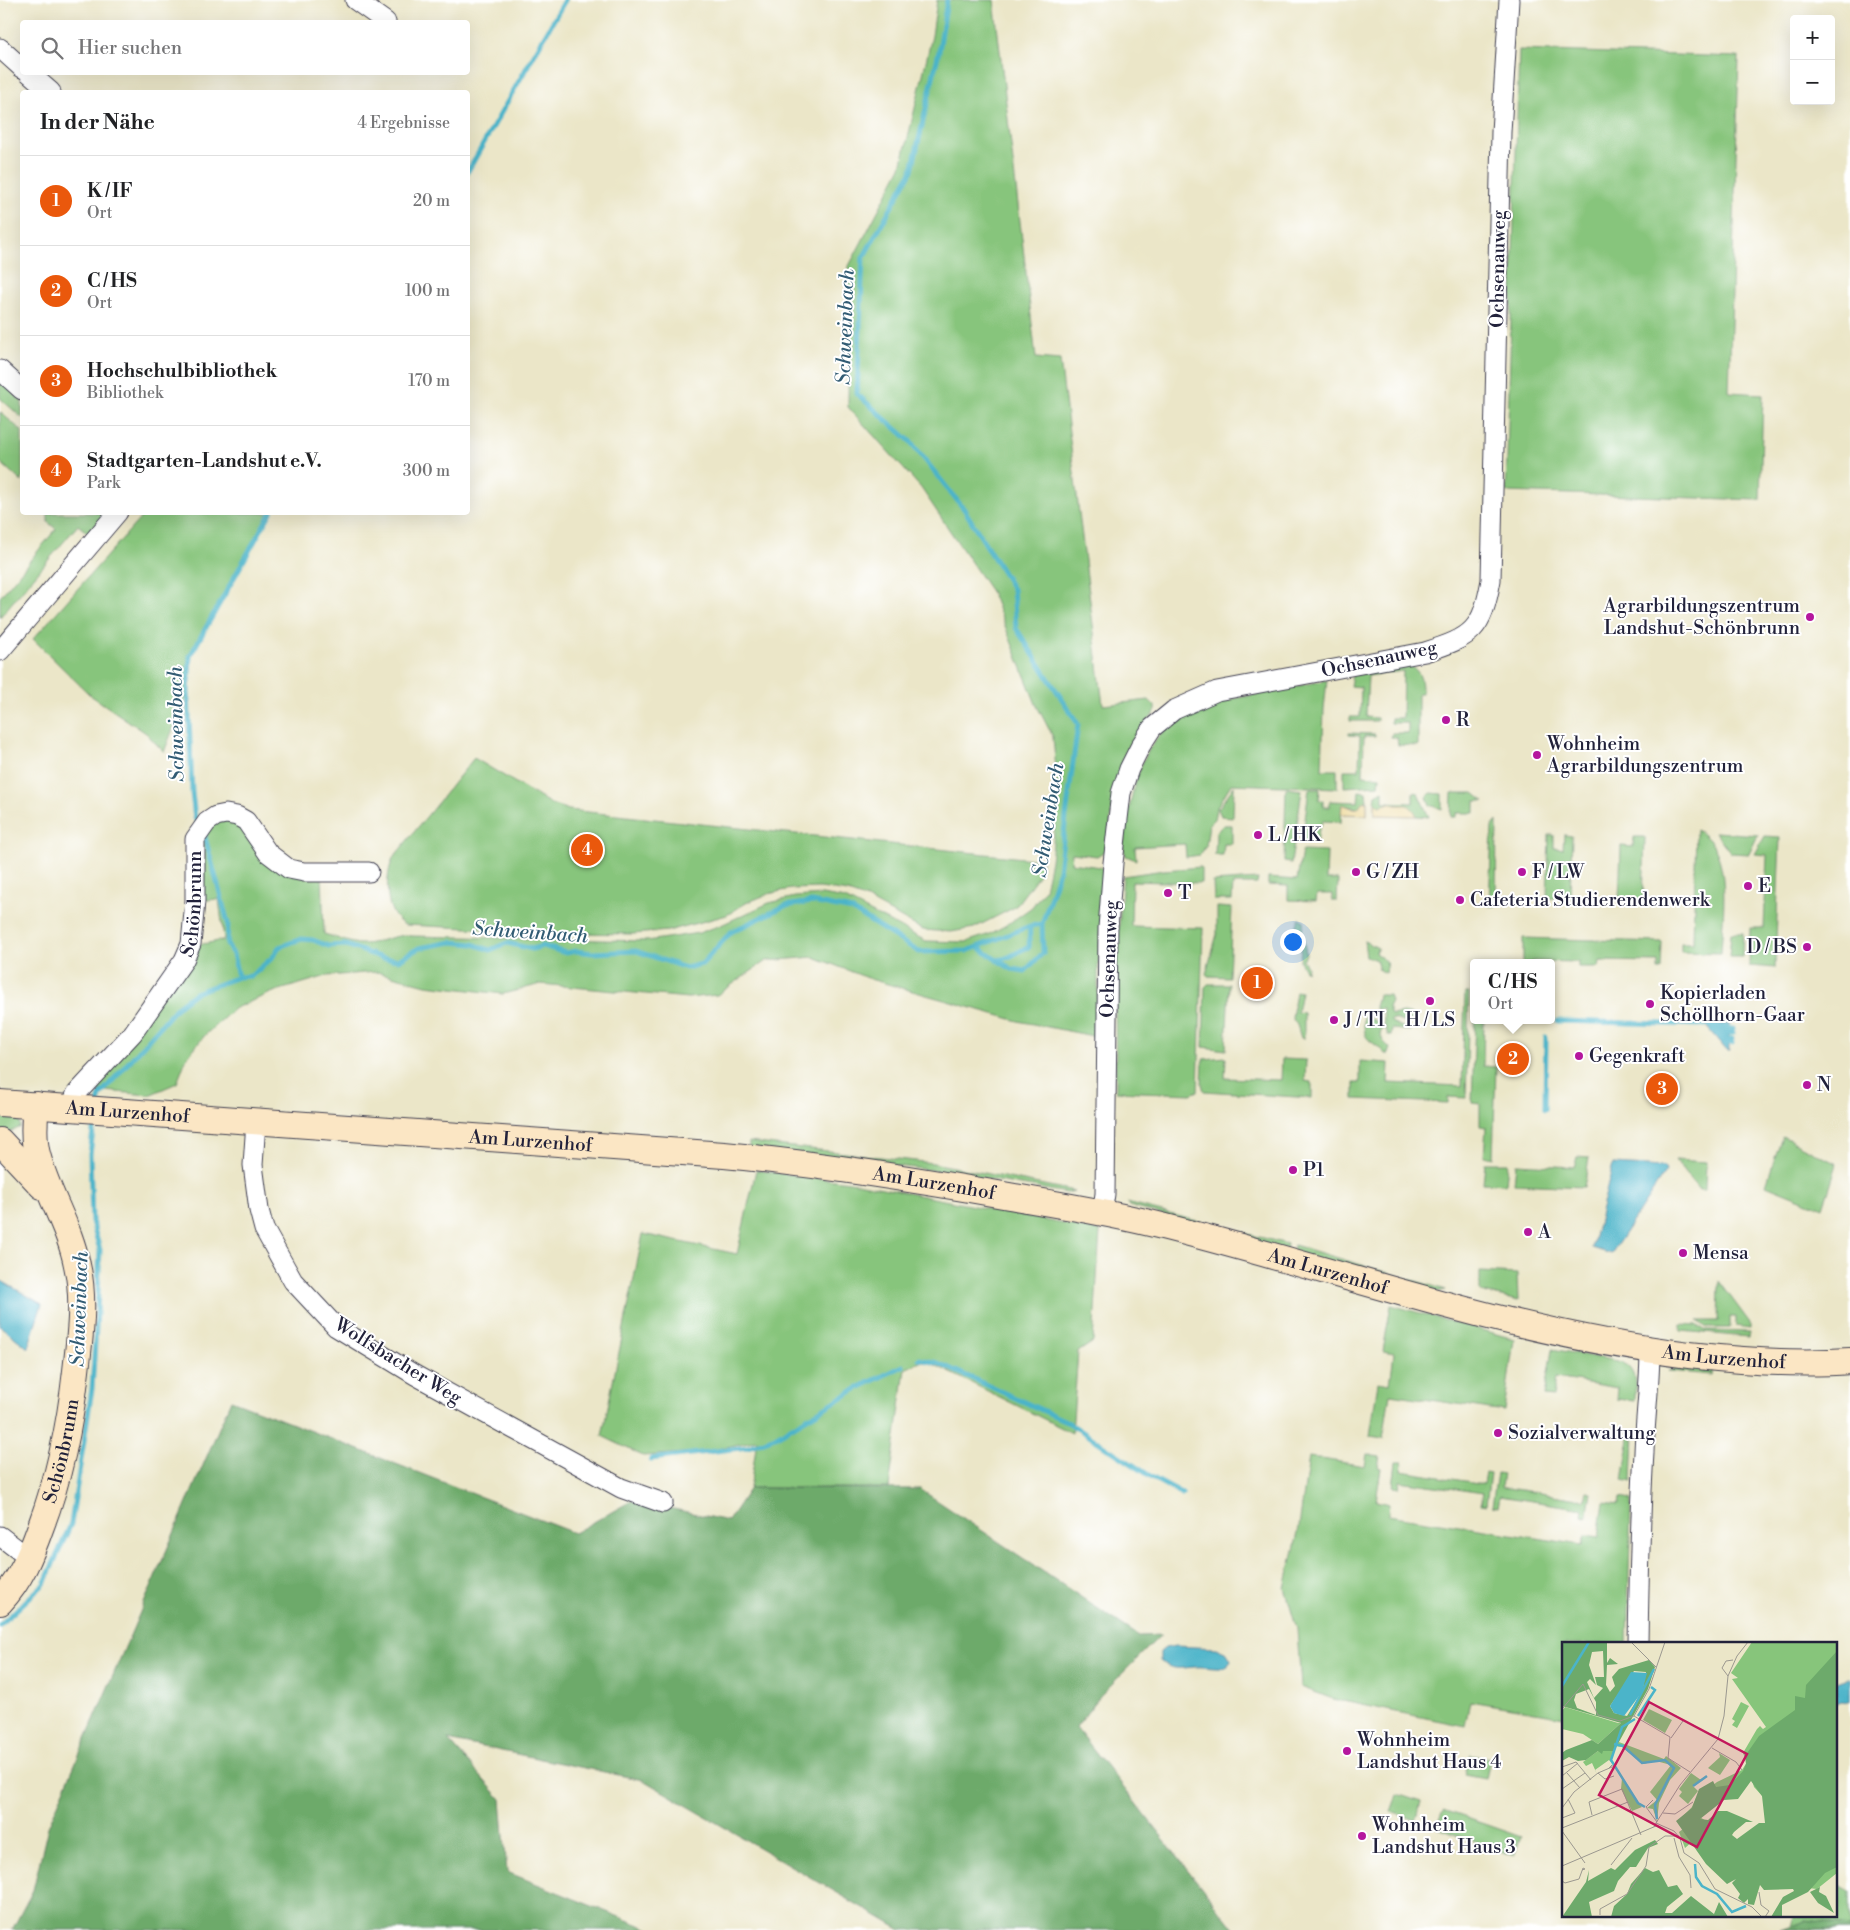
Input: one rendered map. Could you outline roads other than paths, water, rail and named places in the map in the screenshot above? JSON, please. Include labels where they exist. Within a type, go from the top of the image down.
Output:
[{"type":"street","points":[[355,0],[383,20]]},
{"type":"street","name":"Ochsenauweg","points":[[1102,1213],[1105,1194],[1108,928],[1112,863],[1121,793],[1129,768],[1144,740],[1152,728],[1174,710],[1217,690],[1425,652],[1449,644],[1466,636],[1477,626],[1487,603],[1491,580],[1501,132],[1510,0]]},
{"type":"street","points":[[0,48],[20,66]]},
{"type":"street","points":[[31,75],[49,90]]},
{"type":"street","points":[[0,370],[20,388]]},
{"type":"street","points":[[0,650],[115,515]]},
{"type":"street","name":"Schönbrunn","points":[[79,1109],[76,1094],[133,1033],[184,960],[191,944],[195,902],[195,839],[207,822],[221,815],[237,816],[246,821],[268,853],[289,869],[304,872],[369,872]]},
{"type":"street","name":"Am Lurzenhof","points":[[0,1103],[714,1154],[816,1164],[911,1178],[1160,1225],[1473,1313],[1650,1350],[1765,1362],[1850,1361]]},
{"type":"street","name":"Schönbrunn","points":[[0,1602],[10,1592],[30,1559],[60,1470],[73,1408],[79,1346],[81,1292],[77,1265],[37,1157],[34,1132],[36,1105]]},
{"type":"street","name":"Wolfsbacher Weg","points":[[256,1122],[253,1165],[259,1210],[264,1229],[292,1281],[336,1327],[414,1375],[613,1483],[663,1503]]},
{"type":"street","name":"Schönbrunn","points":[[0,1141],[51,1196]]},
{"type":"street","points":[[1638,1642],[1640,1529],[1650,1350]]},
{"type":"street","points":[[0,1536],[30,1559]]},
{"type":"water","points":[[1704,1024],[1729,1024],[1729,1051],[1727,1051]]},
{"type":"water","points":[[1613,1164],[1664,1167],[1666,1171],[1611,1254],[1592,1248]]},
{"type":"water","points":[[0,1280],[42,1304],[28,1348],[0,1326]]},
{"type":"water","points":[[1176,1646],[1216,1648],[1227,1653],[1231,1660],[1227,1667],[1219,1668],[1177,1668],[1160,1661],[1160,1652],[1165,1648]]},
{"type":"water","points":[[1850,1677],[1850,1702],[1838,1702],[1838,1681]]},
{"type":"waterway","name":"Schweinbach","points":[[470,167],[565,0]]},
{"type":"waterway","name":"Schweinbach","points":[[98,1103],[100,1095],[178,1006],[195,993],[238,977],[251,976],[272,958],[279,947],[301,939],[313,940],[328,946],[346,945],[382,958],[398,960],[419,948],[452,942],[473,944],[490,950],[507,943],[532,949],[543,946],[566,953],[576,951],[592,953],[636,951],[686,968],[702,964],[731,932],[785,906],[812,902],[852,910],[919,952],[967,951],[1030,926],[1042,924],[1059,871],[1078,724],[1016,628],[1013,589],[964,509],[910,441],[857,394],[863,258],[912,170],[939,51],[947,0]]},
{"type":"waterway","name":"Schweinbach","points":[[200,826],[195,818],[192,793],[188,691],[190,656],[269,515]]},
{"type":"waterway","name":"Schweinbach","points":[[204,834],[228,923],[227,945],[233,954],[238,977]]},
{"type":"waterway","points":[[997,960],[1012,969],[1025,971],[1043,953],[1042,924]]},
{"type":"waterway","points":[[979,948],[997,960],[1011,956],[1029,947],[1030,926]]},
{"type":"waterway","points":[[1558,1021],[1704,1025]]},
{"type":"waterway","points":[[1545,1109],[1546,1037]]},
{"type":"waterway","name":"Schweinbach","points":[[0,1625],[44,1584],[71,1524],[92,1389],[97,1312],[100,1250],[92,1221],[90,1154],[95,1116]]},
{"type":"waterway","points":[[919,1359],[938,1363],[1066,1421],[1158,1481],[1182,1494]]},
{"type":"waterway","points":[[651,1459],[748,1447],[775,1437],[858,1388],[903,1366]]},
{"type":"place","name":"Agrarbildungszentrum Landshut-Schönbrunn","points":[[1810,617]]},
{"type":"place","name":"R","points":[[1446,720]]},
{"type":"place","name":"Wohnheim Agrarbildungszentrum","points":[[1537,755]]},
{"type":"place","name":"L / HK","points":[[1258,835]]},
{"type":"place","name":"Stadtgarten-Landshut e.V.","points":[[587,850]]},
{"type":"place","name":"G / ZH","points":[[1356,872]]},
{"type":"place","name":"F / LW","points":[[1522,872]]},
{"type":"place","name":"E","points":[[1748,886]]},
{"type":"place","name":"T","points":[[1168,893]]},
{"type":"place","name":"Cafeteria Studierendenwerk","points":[[1460,900]]},
{"type":"place","name":"D / BS","points":[[1807,947]]},
{"type":"place","name":"K / IF","points":[[1257,983]]},
{"type":"place","name":"H / LS","points":[[1430,1001]]},
{"type":"place","name":"Kopierladen Schöllhorn-Gaar","points":[[1650,1004]]},
{"type":"place","name":"J / TI","points":[[1334,1020]]},
{"type":"place","name":"Gegenkraft","points":[[1579,1056]]},
{"type":"place","name":"C / HS","points":[[1513,1059]]},
{"type":"place","name":"N","points":[[1807,1085]]},
{"type":"place","name":"Hochschulbibliothek","points":[[1662,1089]]},
{"type":"place","name":"P1","points":[[1293,1170]]},
{"type":"place","name":"A","points":[[1528,1232]]},
{"type":"place","name":"Mensa","points":[[1683,1253]]},
{"type":"place","name":"Sozialverwaltung","points":[[1498,1433]]},
{"type":"place","name":"Wohnheim Landshut Haus 4","points":[[1347,1751]]},
{"type":"place","name":"Wohnheim Landshut Haus 3","points":[[1362,1836]]}]
